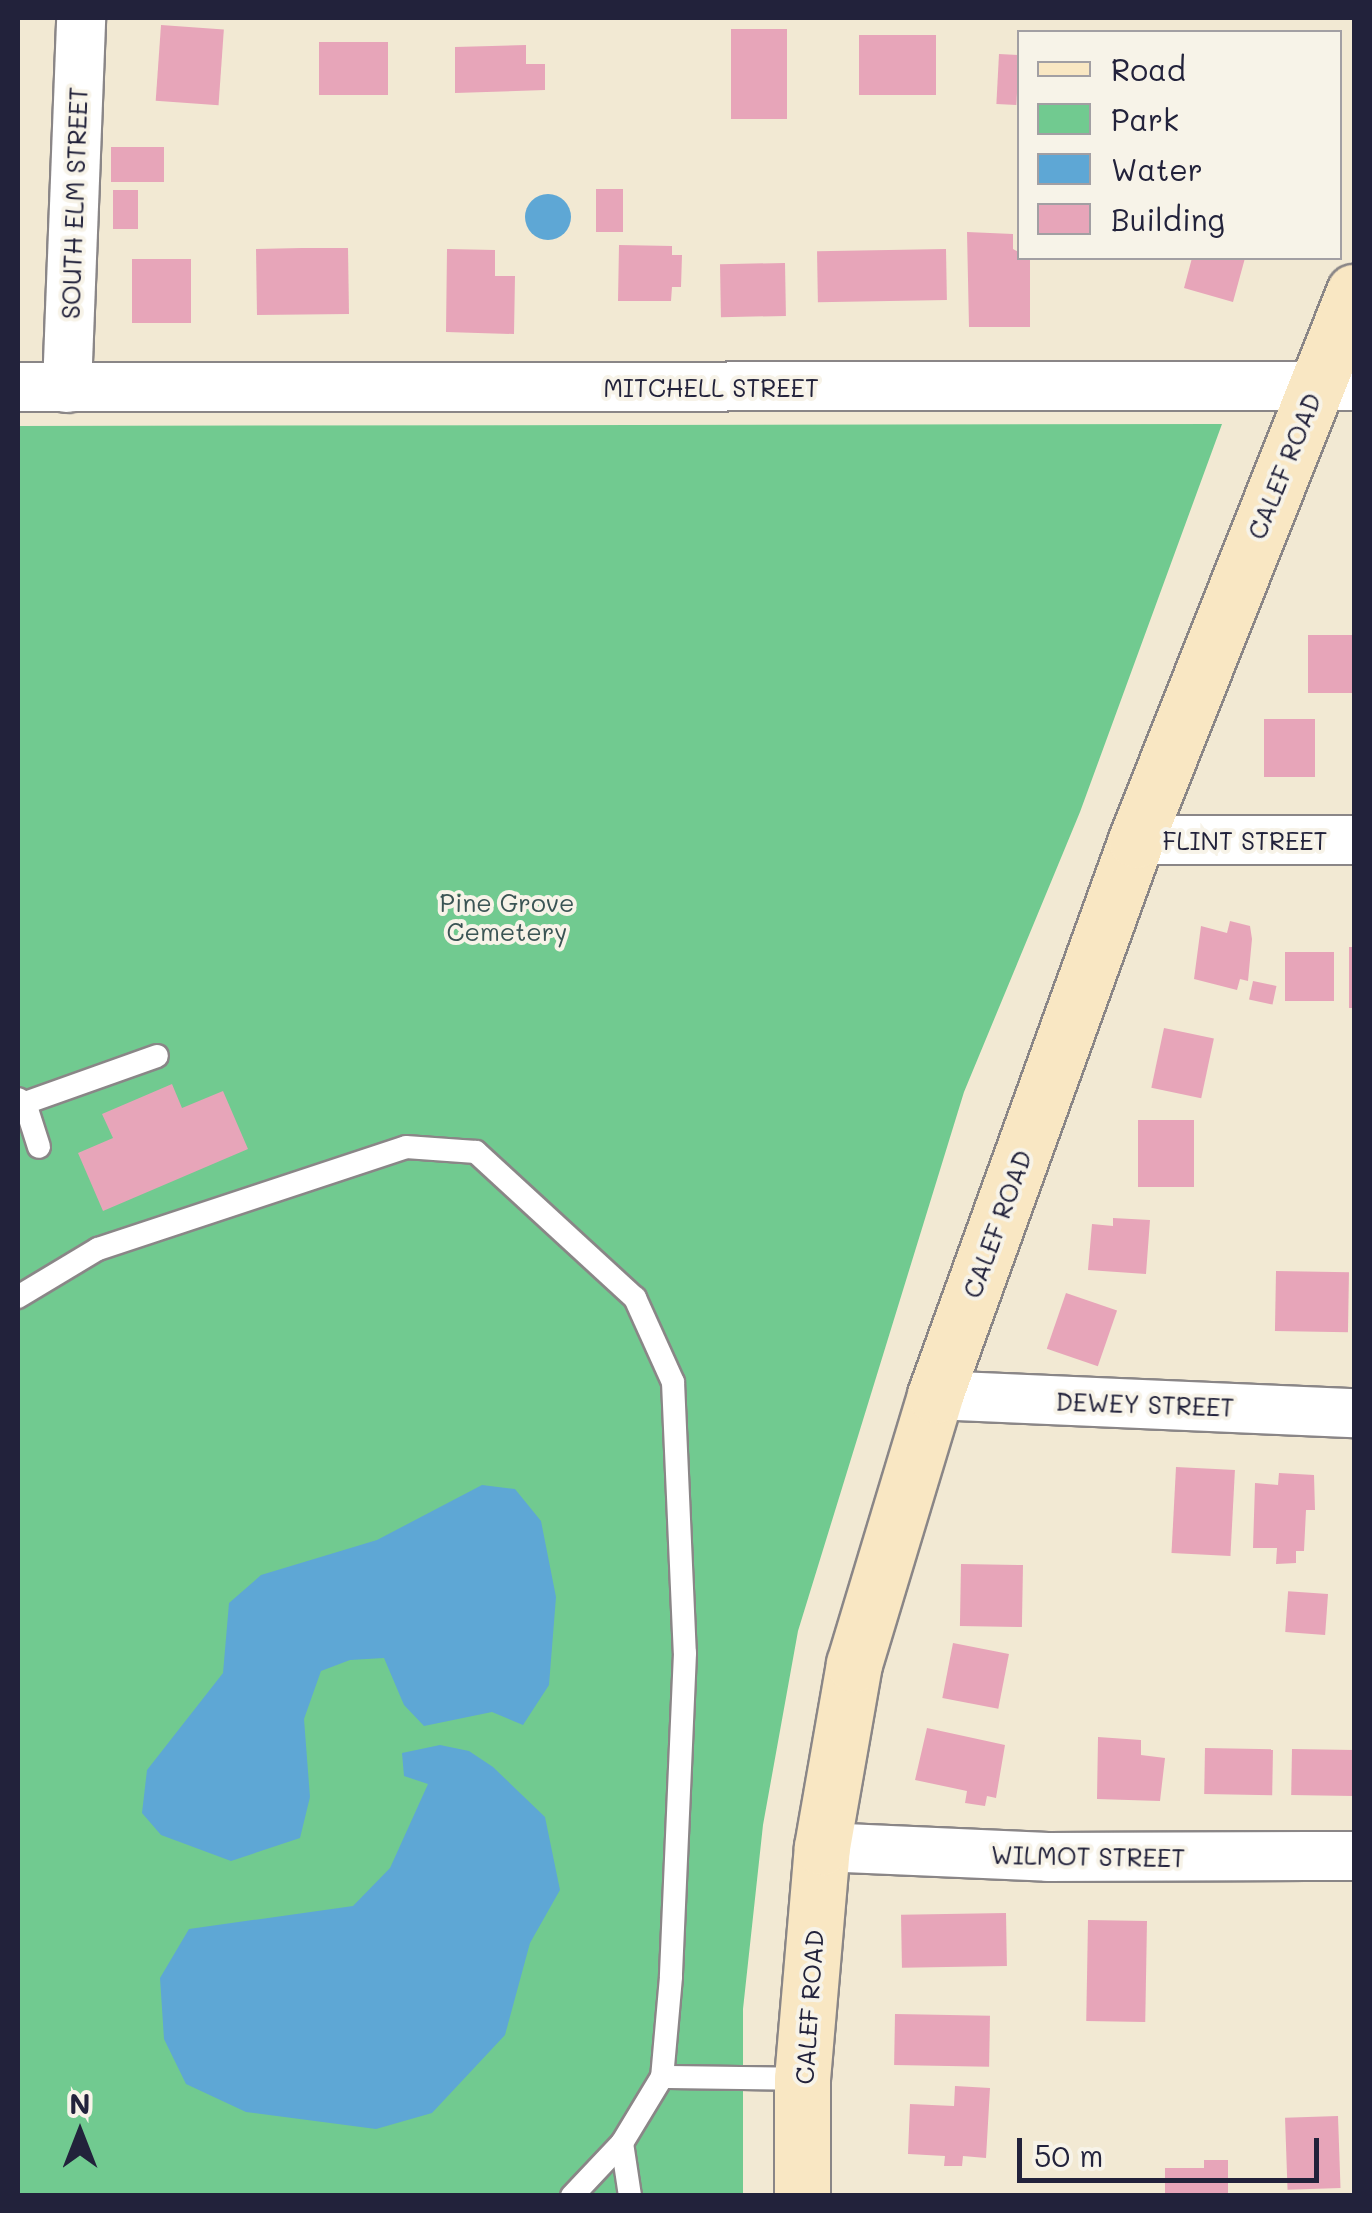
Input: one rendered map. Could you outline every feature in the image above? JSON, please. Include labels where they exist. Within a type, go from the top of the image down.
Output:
[{"type":"main road","name":"CALEF ROAD","points":[[802,2196],[802,2079],[822,1847],[854,1664],[935,1395],[1136,840],[1335,386],[1354,292]]},
{"type":"street","name":"SOUTH ELM STREET","points":[[68,388],[80,18]]},
{"type":"street","name":"MITCHELL STREET","points":[[18,387],[1335,386]]},
{"type":"street","name":"FLINT STREET","points":[[1136,840],[1354,840]]},
{"type":"street","name":"DEWEY STREET","points":[[935,1395],[1354,1413]]},
{"type":"street","name":"WILMOT STREET","points":[[822,1847],[1048,1857],[1354,1856]]},
{"type":"lane","points":[[39,1148],[21,1101],[157,1056]]},
{"type":"lane","points":[[18,1297],[98,1249],[406,1147],[476,1152],[636,1298],[673,1382],[685,1653],[662,2077],[622,2144],[572,2196]]},
{"type":"lane","points":[[662,2077],[802,2079]]},
{"type":"lane","points":[[622,2144],[630,2196]]},
{"type":"green space","name":"Pine Grove Cemetery","points":[[1222,424],[1080,812],[964,1092],[798,1631],[763,1825],[743,2009],[743,2195],[18,2195],[18,426]]},
{"type":"water","points":[[548,194],[564,201],[571,217],[564,233],[548,240],[532,233],[525,217],[532,201]]},
{"type":"water","points":[[482,1485],[515,1489],[541,1521],[556,1597],[549,1685],[523,1725],[492,1712],[424,1726],[404,1705],[384,1658],[350,1660],[321,1671],[304,1719],[310,1797],[300,1838],[231,1861],[161,1835],[142,1813],[147,1770],[223,1673],[229,1603],[261,1575],[377,1540]]},
{"type":"water","points":[[440,1745],[469,1751],[493,1767],[545,1817],[560,1890],[530,1943],[505,2035],[432,2113],[376,2129],[246,2112],[186,2084],[164,2039],[160,1978],[189,1929],[353,1906],[390,1868],[428,1784],[404,1776],[402,1753]]},
{"type":"building","points":[[161,25],[224,29],[219,105],[156,101]]},
{"type":"building","points":[[731,29],[787,29],[787,119],[731,119]]},
{"type":"building","points":[[859,35],[936,35],[936,95],[859,95]]},
{"type":"building","points":[[319,42],[388,42],[388,95],[319,95]]},
{"type":"building","points":[[526,45],[526,64],[545,64],[545,90],[455,93],[455,47]]},
{"type":"building","points":[[999,54],[1017,55],[1016,105],[996,104]]},
{"type":"building","points":[[111,147],[164,147],[164,182],[111,182]]},
{"type":"building","points":[[596,189],[623,189],[623,232],[596,232]]},
{"type":"building","points":[[113,190],[138,190],[138,229],[113,229]]},
{"type":"building","points":[[967,232],[1013,234],[1017,260],[1030,260],[1030,327],[969,327]]},
{"type":"building","points":[[619,245],[672,246],[672,255],[682,255],[681,287],[672,287],[671,301],[618,301]]},
{"type":"building","points":[[348,248],[349,314],[257,315],[256,249]]},
{"type":"building","points":[[447,249],[495,250],[495,276],[515,276],[514,334],[446,332]]},
{"type":"building","points":[[946,249],[947,300],[818,302],[817,251]]},
{"type":"building","points":[[132,259],[191,259],[191,323],[132,323]]},
{"type":"building","points":[[1191,260],[1244,260],[1233,302],[1184,288]]},
{"type":"building","points":[[785,263],[786,316],[721,317],[720,264]]},
{"type":"building","points":[[1308,635],[1354,635],[1354,693],[1308,693]]},
{"type":"building","points":[[1264,719],[1315,719],[1315,777],[1264,777]]},
{"type":"building","points":[[1230,921],[1250,926],[1252,939],[1248,981],[1240,979],[1237,990],[1194,979],[1201,926],[1227,933]]},
{"type":"building","points":[[1349,947],[1354,947],[1354,1008],[1349,1008]]},
{"type":"building","points":[[1285,952],[1334,952],[1334,1001],[1285,1001]]},
{"type":"building","points":[[1253,981],[1276,986],[1273,1005],[1249,1000]]},
{"type":"building","points":[[1164,1028],[1214,1039],[1201,1098],[1151,1088]]},
{"type":"building","points":[[172,1084],[182,1108],[223,1091],[248,1149],[103,1211],[78,1153],[113,1138],[102,1114]]},
{"type":"building","points":[[1138,1120],[1194,1120],[1194,1187],[1138,1187]]},
{"type":"building","points":[[1113,1218],[1150,1220],[1146,1274],[1088,1270],[1092,1224],[1113,1226]]},
{"type":"building","points":[[1276,1271],[1349,1272],[1348,1332],[1275,1331]]},
{"type":"building","points":[[1066,1293],[1117,1311],[1098,1366],[1047,1349]]},
{"type":"building","points":[[1176,1467],[1235,1470],[1230,1556],[1171,1553]]},
{"type":"building","points":[[1279,1473],[1314,1475],[1315,1510],[1306,1510],[1304,1551],[1296,1551],[1296,1563],[1276,1564],[1277,1548],[1253,1548],[1255,1483],[1278,1485]]},
{"type":"building","points":[[961,1564],[1023,1565],[1022,1627],[960,1626]]},
{"type":"building","points":[[1288,1591],[1328,1594],[1325,1635],[1285,1632]]},
{"type":"building","points":[[953,1643],[1009,1654],[998,1709],[942,1698]]},
{"type":"building","points":[[927,1728],[1005,1745],[996,1798],[987,1796],[985,1806],[965,1803],[967,1791],[915,1780]]},
{"type":"building","points":[[1098,1737],[1141,1740],[1141,1755],[1165,1758],[1160,1801],[1097,1799]]},
{"type":"building","points":[[1205,1748],[1273,1749],[1272,1795],[1204,1794]]},
{"type":"building","points":[[1292,1749],[1354,1750],[1353,1796],[1291,1795]]},
{"type":"building","points":[[1006,1913],[1007,1966],[902,1968],[901,1915]]},
{"type":"building","points":[[1088,1920],[1147,1921],[1145,2022],[1086,2021]]},
{"type":"building","points":[[895,2014],[990,2016],[989,2067],[894,2065]]},
{"type":"building","points":[[955,2086],[990,2088],[986,2158],[963,2156],[962,2166],[944,2166],[945,2156],[908,2154],[910,2104],[954,2106]]},
{"type":"building","points":[[1338,2116],[1341,2188],[1288,2190],[1285,2118]]},
{"type":"building","points":[[1204,2160],[1228,2160],[1228,2196],[1165,2196],[1165,2168],[1204,2168]]}]
